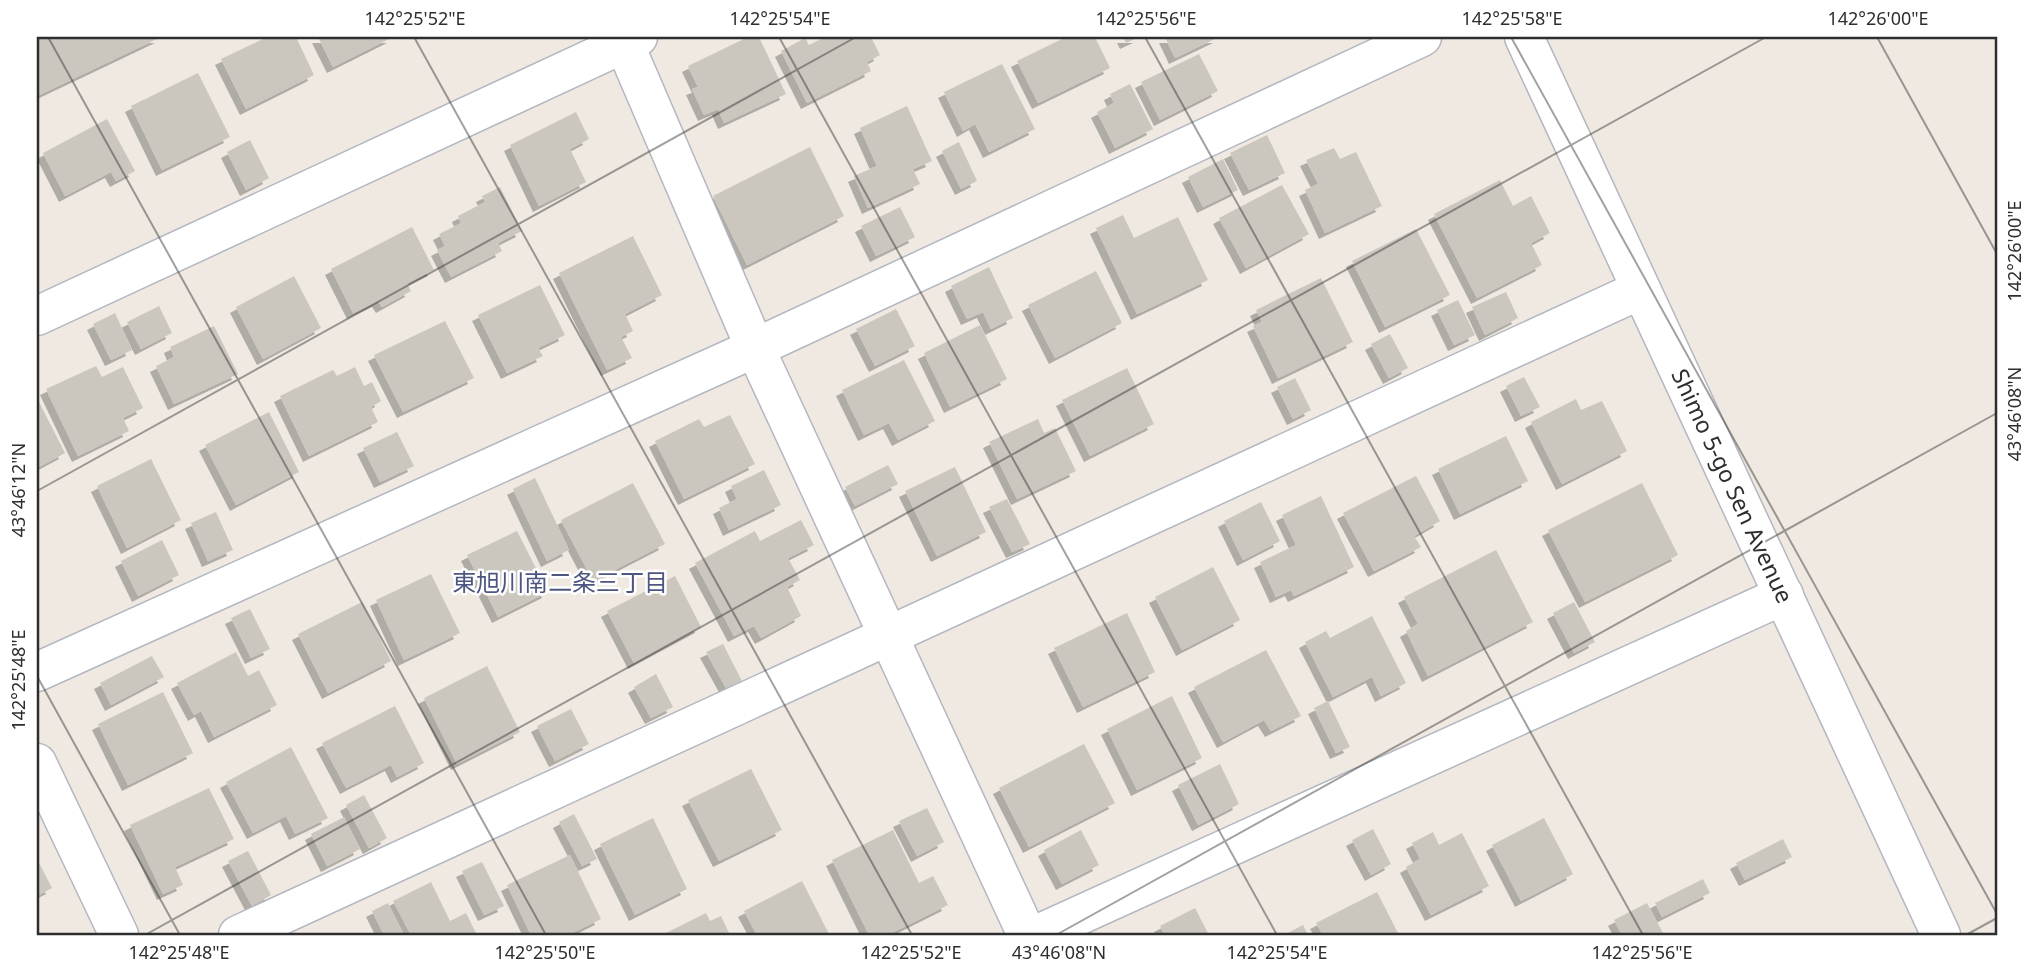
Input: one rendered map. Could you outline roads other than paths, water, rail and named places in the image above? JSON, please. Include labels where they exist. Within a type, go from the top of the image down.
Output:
[{"type":"street","points":[[37,671],[755,348],[1422,37]]},
{"type":"street","name":"Shimo 5-go Sen Avenue","points":[[1524,37],[1941,935]]},
{"type":"street","points":[[37,316],[631,40],[755,348],[1027,935]]},
{"type":"street","points":[[238,935],[1640,290]]},
{"type":"street","points":[[1035,935],[1784,595]]},
{"type":"street","points":[[37,763],[119,935]]},
{"type":"district","name":"東旭川南二条三丁目","points":[[560,583]]}]
